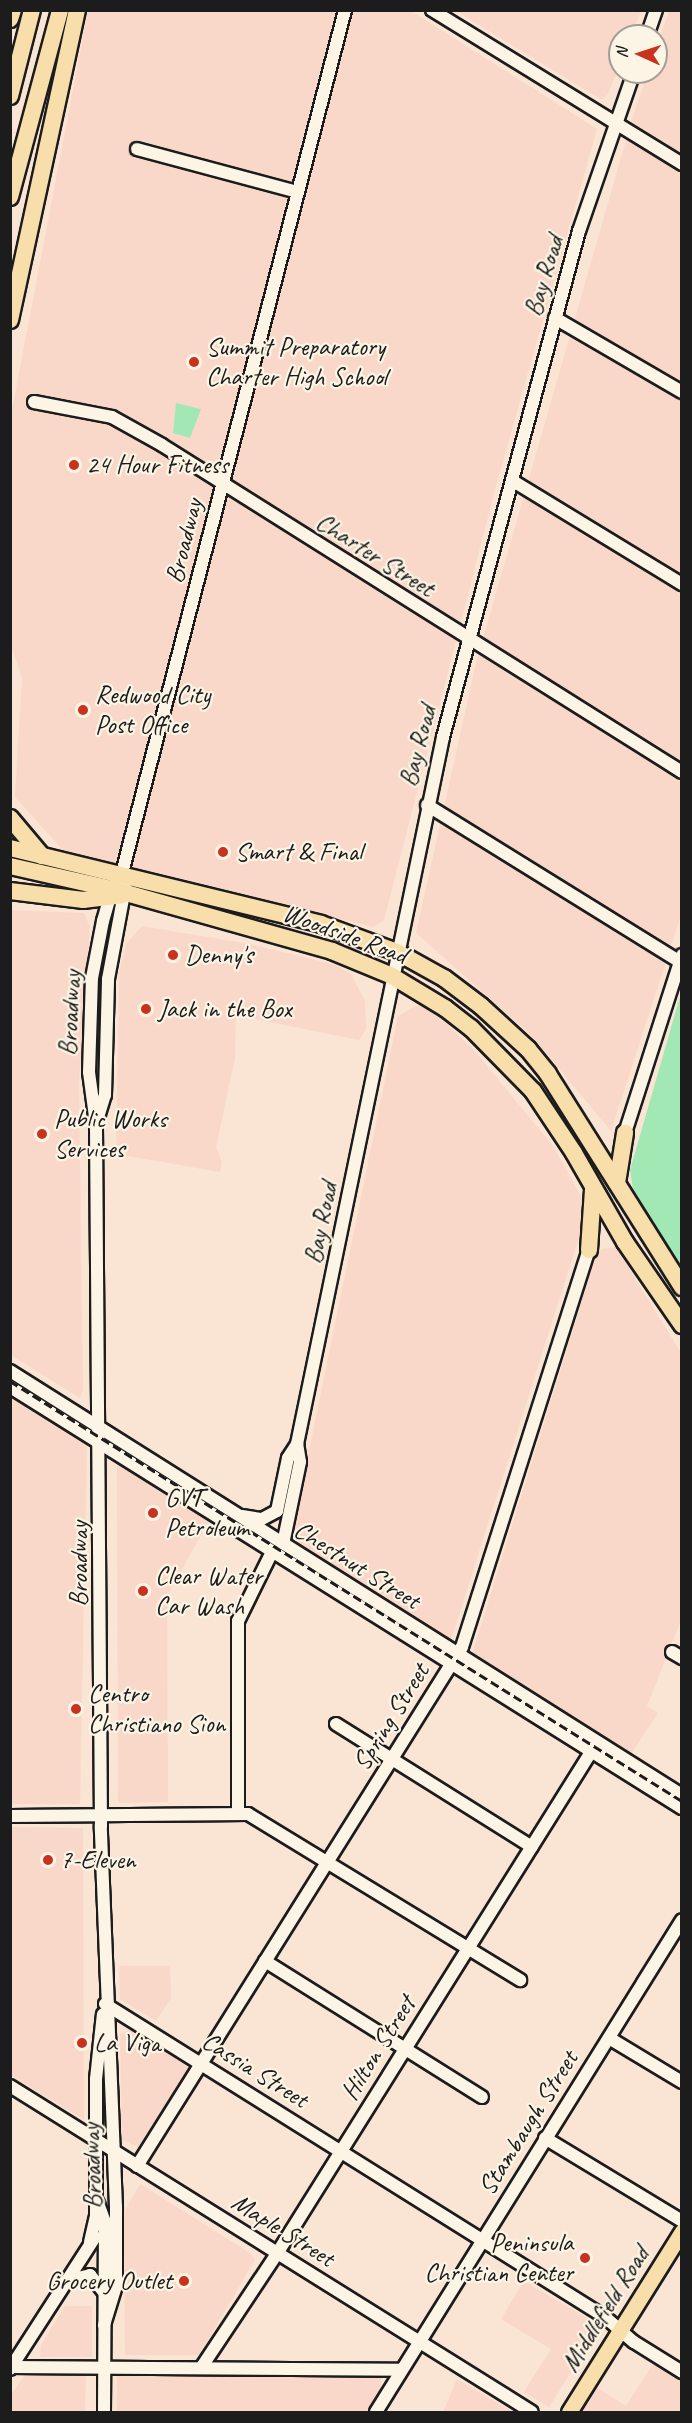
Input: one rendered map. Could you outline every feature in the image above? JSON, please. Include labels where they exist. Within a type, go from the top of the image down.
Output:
[{"type":"highway","points":[[10,19],[13,10]]},
{"type":"highway","points":[[10,96],[32,10]]},
{"type":"highway","points":[[10,196],[60,10]]},
{"type":"highway","points":[[10,320],[77,10]]},
{"type":"highway","points":[[10,818],[42,856]]},
{"type":"highway","name":"Woodside Road","points":[[10,848],[122,873],[321,924],[397,952],[444,978],[528,1049],[592,1143],[681,1287]]},
{"type":"highway","name":"Woodside Road","points":[[10,866],[295,939],[392,976],[445,1008],[504,1059],[553,1119],[625,1242],[681,1325]]},
{"type":"highway","points":[[10,891],[83,900],[116,893]]},
{"type":"highway","points":[[592,1143],[609,1143],[625,1133]]},
{"type":"highway","points":[[617,1183],[625,1133]]},
{"type":"highway","points":[[589,1250],[593,1185]]},
{"type":"highway","points":[[589,1250],[602,1240],[625,1242]]},
{"type":"main road","name":"Middlefield Road","points":[[569,2412],[681,2231]]},
{"type":"street","name":"Broadway","points":[[104,2325],[116,2286],[113,2050],[105,2004],[101,1815],[96,1124],[105,1095],[108,979],[116,893],[345,10]]},
{"type":"street","points":[[432,10],[681,164]]},
{"type":"street","name":"Bay Road","points":[[238,1812],[238,1621],[277,1548],[300,1462],[297,1444],[427,805],[555,318],[630,84]]},
{"type":"street","points":[[137,149],[297,192]]},
{"type":"street","points":[[555,318],[681,392]]},
{"type":"street","name":"Charter Street","points":[[34,402],[112,417],[162,444],[222,486],[681,772]]},
{"type":"street","points":[[513,482],[681,584]]},
{"type":"street","points":[[427,805],[680,958],[625,1133]]},
{"type":"street","name":"Spring Street","points":[[137,2166],[454,1659],[589,1250]]},
{"type":"street","name":"Chestnut Street","points":[[10,1371],[242,1516],[277,1548]]},
{"type":"street","name":"Chestnut Street","points":[[10,1387],[681,1795]]},
{"type":"street","name":"Bay Road","points":[[242,1516],[262,1518],[277,1511],[288,1458],[297,1444]]},
{"type":"street","name":"Chestnut Street","points":[[454,1659],[591,1752],[681,1808]]},
{"type":"street","points":[[336,1724],[393,1757],[532,1847]]},
{"type":"street","name":"Hilton Street","points":[[201,2368],[278,2252],[591,1752]]},
{"type":"street","points":[[10,1816],[238,1812],[258,1818],[520,1980]]},
{"type":"street","name":"Stambaugh Street","points":[[376,2412],[481,2239],[609,2038],[676,1940],[681,1920]]},
{"type":"street","points":[[265,1961],[482,2097]]},
{"type":"street","name":"Broadway","points":[[104,2412],[105,2222],[96,2199],[96,2139],[97,2046],[105,2004]]},
{"type":"street","name":"Cassia Street","points":[[105,2004],[481,2239],[681,2372]]},
{"type":"street","points":[[609,2038],[681,2082]]},
{"type":"street","name":"Maple Street","points":[[10,2086],[532,2412]]},
{"type":"street","points":[[546,2138],[681,2221]]},
{"type":"street","points":[[11,2367],[105,2222],[114,2189]]},
{"type":"street","points":[[90,2242],[96,2199]]},
{"type":"street","points":[[65,2281],[90,2276],[104,2292]]},
{"type":"street","points":[[11,2367],[401,2370]]},
{"type":"shaded area","points":[[88,11],[411,11],[597,129],[496,486],[384,920],[373,927],[63,850],[15,797],[22,678],[11,646],[11,415]]},
{"type":"shaded area","points":[[456,11],[641,11],[636,24],[608,24],[608,84],[612,84],[608,94],[602,100]]},
{"type":"shaded area","points":[[669,11],[681,11],[681,915],[611,1131],[530,1034],[416,933],[476,663],[633,116],[644,84],[668,84],[668,24],[664,24]]},
{"type":"shaded area","points":[[10,910],[84,913],[90,927],[79,1084],[83,1389],[80,1398],[11,1355]]},
{"type":"shaded area","points":[[142,926],[250,944],[336,965],[351,974],[365,1001],[366,1029],[359,1040],[236,1015],[235,1058],[216,1147],[222,1162],[220,1172],[116,1154],[119,974],[126,944]]},
{"type":"shaded area","points":[[416,1006],[429,1007],[473,1049],[553,1146],[588,1209],[451,1640],[291,1539],[398,1016]]},
{"type":"shaded area","points":[[616,1247],[681,1353],[681,1620],[647,1706],[658,1713],[631,1754],[472,1654],[596,1256],[602,1249]]},
{"type":"shaded area","points":[[10,1393],[87,1442],[80,1804],[11,1804]]},
{"type":"shaded area","points":[[117,1463],[209,1521],[167,1596],[168,1802],[118,1803]]},
{"type":"shaded area","points":[[11,1827],[83,1828],[84,2120],[11,2075]]},
{"type":"shaded area","points":[[119,1966],[170,1966],[171,1998],[156,2021],[120,1999]]},
{"type":"shaded area","points":[[129,2030],[189,2067],[138,2147],[122,2140],[120,2034]]},
{"type":"shaded area","points":[[140,2184],[250,2253],[255,2260],[199,2355],[125,2355],[124,2212]]},
{"type":"shaded area","points":[[524,2281],[600,2326],[549,2407],[524,2392],[551,2349],[501,2319]]},
{"type":"shaded area","points":[[65,2306],[92,2306],[92,2357],[40,2357],[41,2345]]},
{"type":"shaded area","points":[[653,2364],[681,2382],[681,2412],[581,2412],[596,2387],[626,2406]]},
{"type":"shaded area","points":[[28,2371],[86,2371],[85,2412],[11,2412],[10,2396]]},
{"type":"shaded area","points":[[117,2376],[381,2376],[381,2412],[117,2412]]},
{"type":"shaded area","points":[[457,2379],[513,2412],[443,2412]]},
{"type":"green space","points":[[176,403],[201,409],[190,438],[173,433]]},
{"type":"green space","points":[[681,993],[681,1270],[633,1189],[630,1170]]},
{"type":"railway","points":[[10,1381],[682,1801]]},
{"type":"place","name":"Summit Preparatory Charter High School","points":[[194,362]]},
{"type":"place","name":"24 Hour Fitness","points":[[74,465]]},
{"type":"place","name":"Redwood City Post Office","points":[[83,710]]},
{"type":"place","name":"Smart & Final","points":[[223,852]]},
{"type":"place","name":"Denny's","points":[[173,955]]},
{"type":"place","name":"Jack in the Box","points":[[146,1009]]},
{"type":"place","name":"Public Works Services","points":[[42,1134]]},
{"type":"place","name":"GVT Petroleum","points":[[153,1513]]},
{"type":"place","name":"Clear Water Car Wash","points":[[143,1591]]},
{"type":"place","name":"Centro Christiano Sion","points":[[76,1709]]},
{"type":"place","name":"7-Eleven","points":[[48,1860]]},
{"type":"place","name":"La Viga","points":[[82,2043]]},
{"type":"place","name":"Peninsula Christian Center","points":[[585,2258]]},
{"type":"place","name":"Grocery Outlet","points":[[184,2281]]}]
